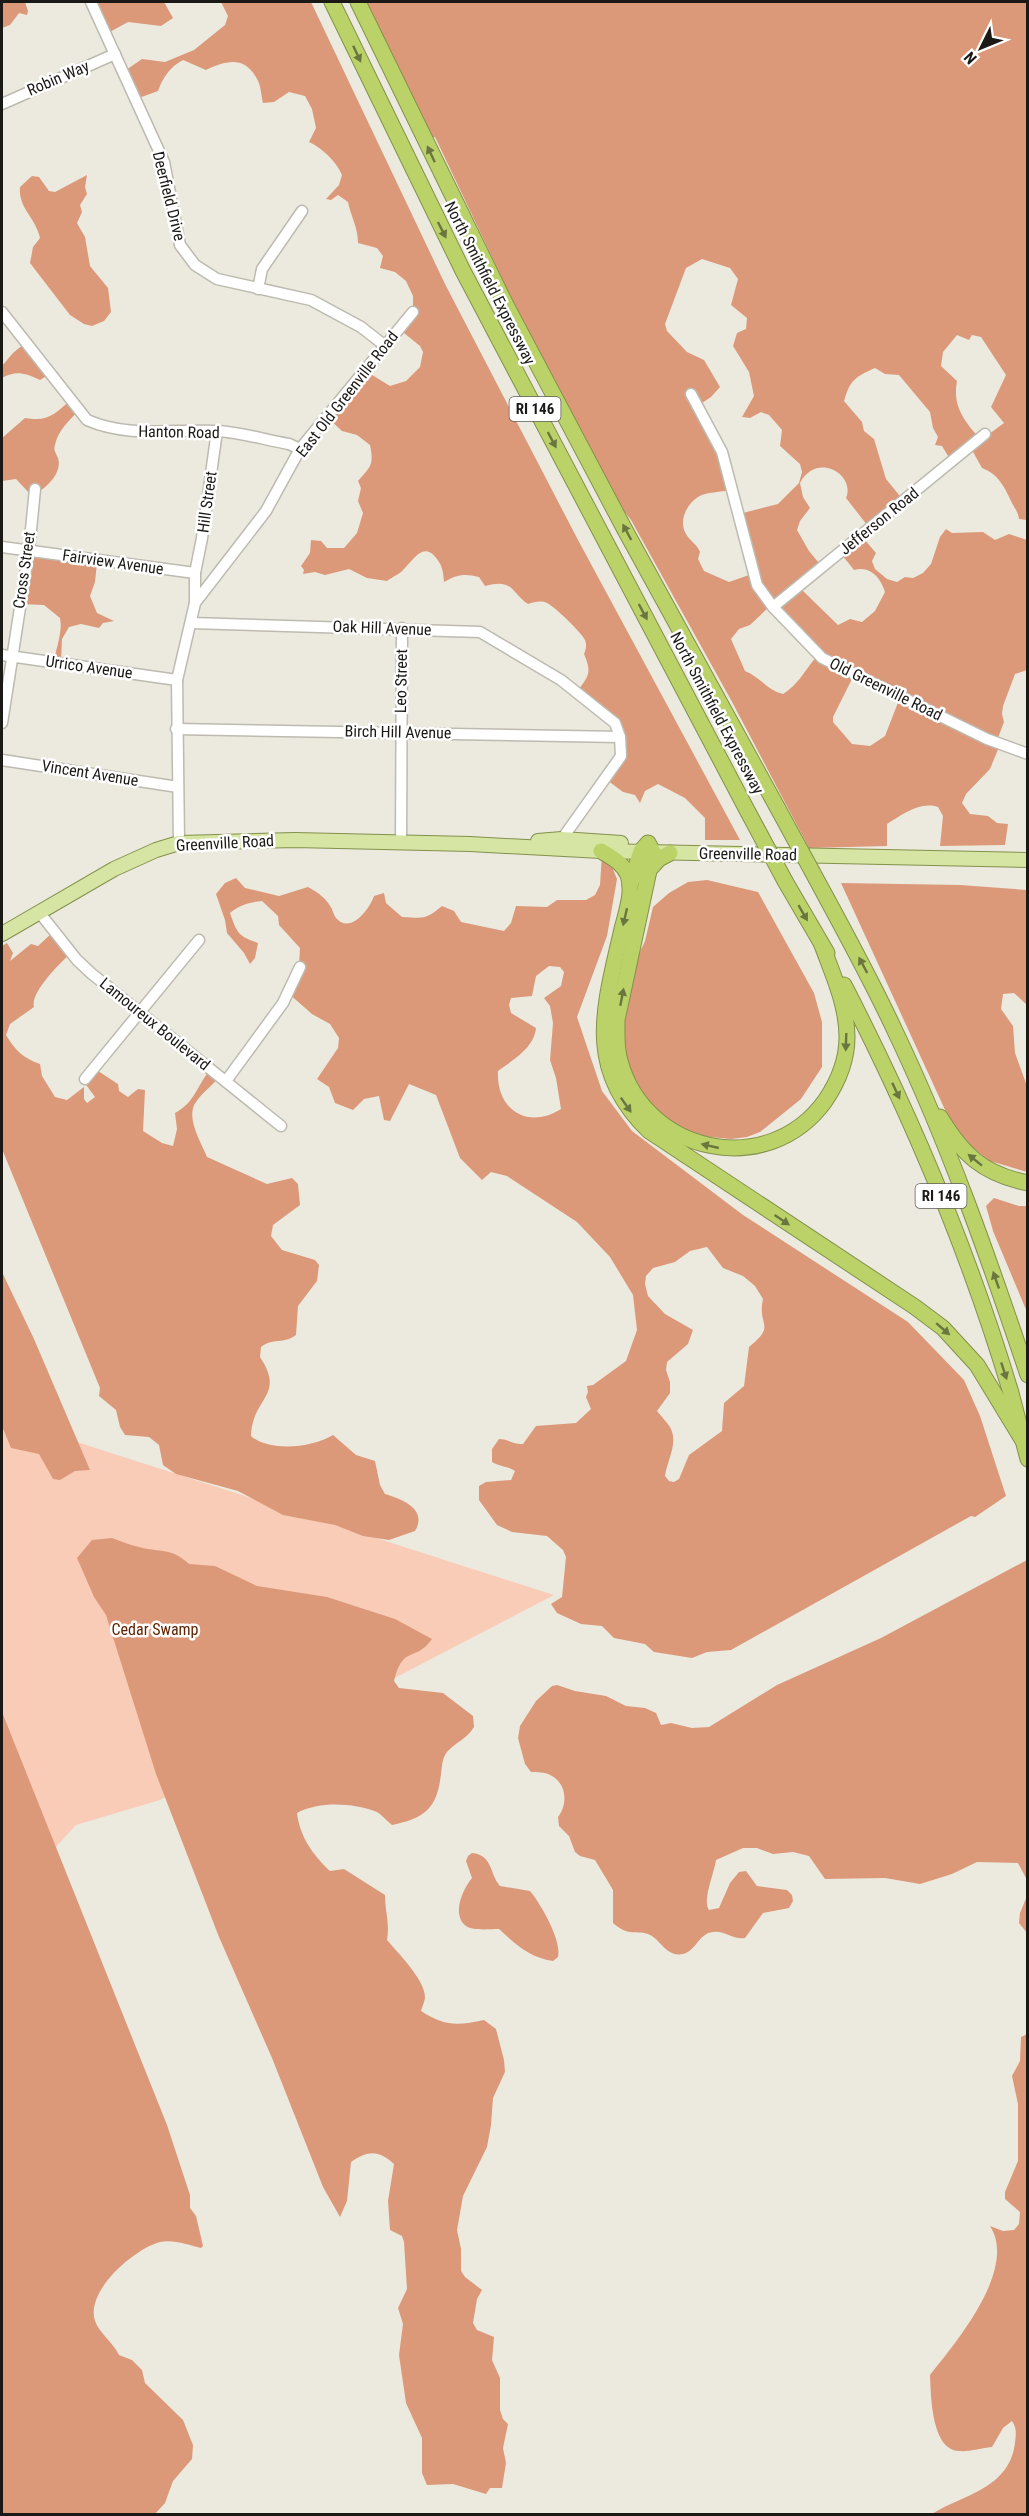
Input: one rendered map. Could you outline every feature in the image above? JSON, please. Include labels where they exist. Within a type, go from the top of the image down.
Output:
[{"type":"highway","name":"North Smithfield Expressway","points":[[332,2],[463,271],[748,812],[869,1033],[944,1203],[1011,1394],[1028,1459]]},
{"type":"highway","name":"North Smithfield Expressway","points":[[358,2],[510,313],[625,530],[874,987],[914,1074],[982,1239],[1028,1376]]},
{"type":"highway","points":[[647,849],[648,871],[617,1020],[616,1042],[623,1071],[638,1100],[662,1125],[688,1139],[721,1148],[752,1147],[785,1136],[811,1118],[833,1089],[845,1055],[846,1024],[839,993],[822,945]]},
{"type":"highway","points":[[647,849],[630,885],[605,1012],[604,1034],[608,1069],[627,1107],[649,1131],[915,1307],[943,1328],[977,1365],[1022,1439]]},
{"type":"highway","points":[[601,851],[615,859],[623,868],[630,885]]},
{"type":"highway","points":[[648,871],[659,859],[670,853]]},
{"type":"highway","points":[[914,1074],[950,1133],[970,1157],[1000,1175],[1028,1183]]},
{"type":"main road","name":"Greenville Road","points":[[470,844],[562,839],[670,853],[1028,860]]},
{"type":"main road","name":"Greenville Road","points":[[2,934],[114,869],[156,850],[179,843],[295,840],[470,844],[601,851],[647,849],[1028,852]]},
{"type":"street","name":"Deerfield Drive","points":[[91,2],[164,162],[180,244],[195,265],[217,279],[311,300],[361,327],[384,345]]},
{"type":"street","name":"Robin Way","points":[[2,104],[115,54]]},
{"type":"street","points":[[258,289],[262,269],[302,211]]},
{"type":"street","name":"Hanton Road","points":[[2,312],[87,420],[97,425],[148,433],[218,431],[289,444],[300,449]]},
{"type":"street","name":"East Old Greenville Road","points":[[179,843],[177,680],[195,603],[266,510],[300,449],[413,312]]},
{"type":"street","name":"Old Greenville Road","points":[[691,394],[722,452],[758,585],[773,607],[822,658],[987,739],[1028,754]]},
{"type":"street","name":"Hill Street","points":[[195,573],[218,431]]},
{"type":"street","name":"Jefferson Road","points":[[773,607],[985,434]]},
{"type":"street","name":"Cross Street","points":[[2,723],[7,656],[28,550],[35,489]]},
{"type":"street","name":"Fairview Avenue","points":[[2,547],[195,573]]},
{"type":"street","points":[[195,573],[195,603]]},
{"type":"street","name":"Oak Hill Avenue","points":[[191,623],[480,632],[561,680],[608,715],[615,723],[620,737]]},
{"type":"street","name":"Leo Street","points":[[401,842],[402,628]]},
{"type":"street","name":"Urrico Avenue","points":[[7,656],[177,680]]},
{"type":"street","name":"Birch Hill Avenue","points":[[176,729],[400,731],[620,737]]},
{"type":"street","points":[[562,839],[617,763],[622,751],[620,737]]},
{"type":"street","name":"Vincent Avenue","points":[[2,760],[178,787]]},
{"type":"street","name":"Lamoureux Boulevard","points":[[39,912],[76,960],[281,1126]]},
{"type":"street","points":[[85,1079],[199,940]]},
{"type":"street","points":[[226,1081],[283,1003],[300,967]]},
{"type":"green space","points":[[2,2],[25,2],[27,15],[19,13],[10,25],[2,28]]},
{"type":"green space","points":[[92,2],[164,2],[173,18],[161,26],[128,22],[108,33]]},
{"type":"green space","points":[[221,2],[311,2],[445,284],[578,540],[740,840],[705,840],[705,818],[685,798],[658,784],[645,791],[640,803],[635,795],[623,792],[607,780],[616,764],[617,730],[577,692],[588,674],[584,654],[585,640],[568,620],[547,603],[540,601],[528,604],[507,585],[485,586],[479,577],[460,575],[444,582],[443,572],[437,559],[427,551],[418,554],[402,571],[387,581],[367,578],[349,569],[325,575],[315,572],[303,574],[304,570],[301,566],[310,553],[311,540],[321,541],[327,548],[344,548],[357,533],[363,513],[358,501],[361,488],[358,481],[369,468],[372,457],[370,445],[357,435],[342,431],[326,416],[364,370],[390,386],[406,381],[420,367],[423,352],[420,346],[399,329],[413,311],[413,296],[406,281],[395,272],[380,268],[383,256],[377,248],[358,243],[348,202],[338,195],[331,200],[326,199],[339,185],[342,175],[328,156],[309,142],[316,128],[312,109],[305,96],[289,92],[274,102],[263,103],[258,81],[246,66],[234,62],[206,70],[183,60],[168,73],[158,91],[136,99],[123,72],[142,59],[165,62],[194,50],[225,25],[228,16]]},
{"type":"green space","points":[[362,2],[1027,2],[1027,520],[1019,519],[1003,486],[996,477],[982,468],[972,450],[953,464],[942,446],[935,445],[938,437],[933,428],[930,412],[899,375],[885,374],[875,368],[854,380],[844,401],[862,422],[864,431],[874,439],[886,479],[904,501],[871,530],[846,498],[848,489],[840,475],[825,468],[816,469],[807,474],[800,483],[803,497],[810,508],[800,521],[797,530],[809,551],[823,568],[801,589],[838,625],[850,619],[862,622],[875,611],[885,592],[881,582],[874,574],[865,569],[854,570],[842,555],[864,539],[876,553],[872,561],[875,569],[887,579],[897,582],[905,577],[913,578],[923,573],[931,564],[940,537],[946,529],[952,533],[983,532],[995,540],[1009,534],[1027,540],[1027,670],[1015,674],[1003,706],[1004,722],[996,743],[999,747],[990,769],[966,794],[962,803],[970,814],[988,816],[997,823],[1008,824],[1005,845],[940,846],[943,816],[938,807],[925,806],[899,816],[887,824],[887,846],[809,848],[731,700],[631,520],[621,507],[510,295],[435,137],[428,139]],"holes":[[[702,259],[730,268],[738,279],[731,305],[747,318],[746,329],[737,333],[733,346],[749,372],[754,396],[742,417],[750,418],[761,412],[769,415],[782,430],[780,446],[800,464],[802,472],[799,483],[778,504],[739,514],[752,574],[729,582],[704,571],[698,559],[700,552],[686,534],[683,524],[687,508],[698,497],[731,490],[699,405],[720,387],[704,360],[687,352],[667,331],[665,324],[686,268]],[[957,335],[969,340],[972,335],[981,337],[1006,375],[991,407],[1004,423],[981,440],[961,413],[956,399],[957,381],[941,366],[943,352]],[[770,606],[797,641],[817,656],[797,682],[783,694],[772,690],[745,671],[731,639],[739,629],[750,625]],[[853,677],[899,700],[885,736],[870,746],[852,744],[833,722],[833,717]]]},
{"type":"green space","points":[[87,175],[85,187],[87,194],[80,205],[82,212],[77,223],[85,237],[90,266],[108,288],[111,312],[104,321],[92,326],[70,315],[30,263],[33,247],[40,238],[20,194],[20,187],[32,176],[39,177],[49,191],[55,192]]},
{"type":"green space","points":[[30,339],[51,373],[40,380],[21,373],[2,378],[2,366]]},
{"type":"green space","points":[[73,398],[80,409],[59,435],[54,448],[58,458],[58,470],[51,481],[32,496],[16,479],[2,481],[2,438],[25,418],[40,419],[51,416]]},
{"type":"green space","points":[[28,553],[97,563],[95,582],[90,596],[97,613],[114,621],[103,623],[99,628],[81,624],[69,627],[62,639],[61,662],[54,662],[60,634],[60,618],[44,605],[20,604]]},
{"type":"green space","points":[[606,852],[617,879],[607,936],[577,1017],[602,1091],[632,1131],[743,1215],[908,1322],[964,1380],[980,1416],[1006,1496],[975,1517],[971,1516],[731,1650],[707,1652],[692,1658],[654,1652],[645,1644],[614,1638],[602,1626],[581,1624],[557,1613],[551,1604],[562,1597],[566,1557],[563,1550],[547,1536],[512,1532],[497,1525],[479,1500],[479,1486],[486,1482],[511,1480],[515,1471],[492,1462],[492,1449],[499,1439],[523,1444],[536,1426],[576,1423],[591,1409],[586,1397],[587,1386],[593,1385],[626,1361],[637,1330],[633,1295],[610,1257],[577,1222],[507,1176],[491,1172],[482,1180],[460,1158],[436,1095],[409,1084],[390,1121],[384,1120],[379,1096],[364,1099],[353,1110],[335,1103],[329,1087],[317,1079],[338,1048],[339,1038],[330,1024],[312,1014],[288,993],[299,966],[300,948],[279,925],[278,916],[262,901],[245,904],[230,913],[239,933],[258,943],[255,958],[250,964],[227,933],[216,894],[225,883],[236,878],[245,888],[279,896],[308,887],[325,899],[336,918],[348,923],[354,922],[364,913],[374,896],[384,893],[386,903],[402,917],[424,917],[442,906],[454,911],[461,922],[504,931],[511,923],[516,906],[547,907],[557,900],[586,900],[595,895],[600,885],[602,854]],"holes":[[[549,966],[560,967],[564,972],[561,986],[544,998],[550,1006],[553,1023],[550,1060],[556,1078],[561,1109],[549,1115],[526,1116],[508,1106],[502,1096],[498,1071],[527,1047],[536,1028],[511,1013],[509,1005],[511,998],[532,996],[536,976]],[[707,1247],[723,1268],[743,1276],[755,1286],[763,1299],[764,1329],[749,1347],[744,1386],[724,1403],[722,1431],[689,1455],[679,1479],[674,1482],[669,1481],[665,1476],[673,1445],[672,1433],[657,1411],[670,1393],[667,1362],[688,1344],[693,1330],[665,1314],[648,1296],[646,1276],[653,1268],[675,1262],[690,1251]]]},
{"type":"green space","points":[[707,880],[758,892],[814,993],[822,1022],[822,1067],[801,1099],[760,1132],[747,1137],[731,1139],[700,1136],[664,1126],[639,1100],[621,1049],[627,980],[645,941],[653,907],[669,893],[688,882]]},
{"type":"green space","points":[[841,883],[960,885],[1027,890],[1027,1005],[1014,993],[1003,994],[1001,1009],[1013,1026],[1015,1053],[1027,1086],[1027,1172],[990,1161],[957,1136]]},
{"type":"green space","points":[[52,933],[70,954],[53,971],[36,994],[34,1007],[10,1024],[6,1035],[20,1053],[40,1064],[42,1076],[55,1097],[67,1100],[84,1087],[84,1099],[87,1103],[95,1097],[84,1082],[95,1069],[118,1084],[119,1091],[128,1097],[138,1089],[145,1090],[143,1131],[162,1143],[173,1146],[177,1129],[175,1113],[187,1104],[209,1071],[219,1077],[198,1099],[193,1108],[195,1129],[207,1157],[267,1184],[292,1178],[298,1184],[300,1205],[273,1225],[271,1236],[282,1250],[315,1260],[319,1265],[317,1281],[298,1306],[296,1335],[261,1347],[260,1357],[270,1380],[269,1389],[256,1413],[251,1436],[268,1444],[291,1446],[314,1443],[333,1435],[356,1455],[375,1461],[380,1485],[385,1494],[405,1502],[416,1511],[418,1523],[415,1531],[389,1540],[363,1536],[335,1525],[283,1515],[238,1491],[176,1474],[163,1465],[159,1445],[149,1437],[125,1435],[120,1427],[116,1410],[99,1396],[100,1388],[2,1149],[2,946],[7,943],[13,953],[10,961],[31,944],[38,946]]},
{"type":"green space","points":[[994,1198],[1019,1206],[1027,1206],[1027,1312],[993,1231],[986,1206]]},
{"type":"green space","points":[[2,1272],[34,1339],[90,1470],[75,1471],[60,1480],[53,1479],[39,1454],[11,1448],[2,1426]]},
{"type":"green space","name":"Cedar Swamp","points":[[2,1418],[554,1595],[160,1800],[76,1825],[44,1860],[2,2007]]},
{"type":"green space","points":[[112,1538],[177,1555],[189,1564],[215,1566],[257,1586],[327,1597],[395,1619],[432,1639],[426,1646],[401,1662],[394,1681],[399,1688],[443,1693],[473,1716],[474,1727],[465,1738],[445,1754],[436,1796],[432,1804],[421,1815],[392,1825],[377,1812],[347,1805],[326,1805],[297,1813],[308,1845],[330,1871],[344,1869],[385,1895],[387,1940],[421,1983],[425,1997],[421,2011],[437,2020],[451,2023],[484,2020],[496,2029],[505,2072],[493,2098],[487,2147],[463,2196],[457,2230],[461,2249],[461,2271],[482,2290],[477,2299],[473,2323],[477,2330],[494,2337],[492,2360],[500,2378],[500,2410],[503,2419],[508,2424],[503,2448],[506,2463],[502,2488],[490,2488],[486,2494],[453,2484],[427,2485],[422,2473],[422,2438],[406,2403],[399,2355],[403,2324],[398,2308],[407,2289],[404,2242],[402,2236],[390,2230],[388,2201],[394,2164],[383,2156],[373,2153],[363,2155],[351,2162],[347,2201],[340,2217],[323,2187],[272,2058],[219,1937],[156,1774],[106,1615],[94,1597],[77,1558],[92,1540]]},
{"type":"green space","points":[[1027,1560],[1027,1880],[1018,1863],[977,1862],[952,1874],[920,1884],[885,1878],[825,1879],[809,1856],[793,1852],[773,1854],[757,1848],[743,1848],[716,1860],[707,1900],[709,1910],[719,1908],[730,1883],[739,1872],[746,1871],[757,1886],[787,1890],[792,1895],[793,1901],[789,1908],[763,1913],[745,1938],[736,1938],[721,1932],[708,1933],[687,1952],[673,1954],[652,1936],[625,1931],[613,1923],[613,1890],[595,1860],[580,1856],[575,1852],[569,1836],[559,1826],[558,1817],[564,1800],[563,1788],[550,1775],[531,1772],[525,1764],[518,1738],[520,1726],[536,1701],[552,1686],[557,1685],[575,1691],[606,1696],[626,1706],[645,1708],[656,1713],[661,1725],[671,1723],[692,1728],[709,1727],[777,1685],[881,1638]]},
{"type":"green space","points":[[2,1712],[167,2125],[190,2195],[190,2208],[196,2216],[203,2246],[201,2248],[170,2241],[149,2246],[125,2262],[114,2273],[97,2297],[94,2309],[95,2321],[100,2330],[119,2355],[132,2360],[142,2370],[145,2383],[183,2420],[193,2445],[192,2459],[173,2481],[165,2503],[155,2514],[2,2514]]},
{"type":"green space","points":[[472,1853],[484,1857],[500,1886],[530,1891],[535,1897],[550,1923],[557,1942],[558,1957],[553,1961],[530,1954],[499,1929],[473,1929],[462,1921],[459,1908],[465,1888],[472,1878],[466,1861]]},
{"type":"green space","points":[[1027,1896],[1027,1933],[1019,1923],[1020,1913]]},
{"type":"green space","points":[[1027,2034],[1027,2514],[932,2514],[971,2495],[995,2480],[1004,2471],[1015,2443],[1016,2431],[1012,2421],[1003,2428],[992,2447],[963,2451],[950,2448],[943,2441],[934,2420],[930,2375],[968,2325],[990,2283],[996,2263],[997,2243],[990,2226],[1003,2231],[1014,2230],[1019,2224],[1020,2212],[1005,2199],[1005,2192],[1018,2161],[1018,2104],[1012,2076],[1020,2061],[1021,2037]]}]
